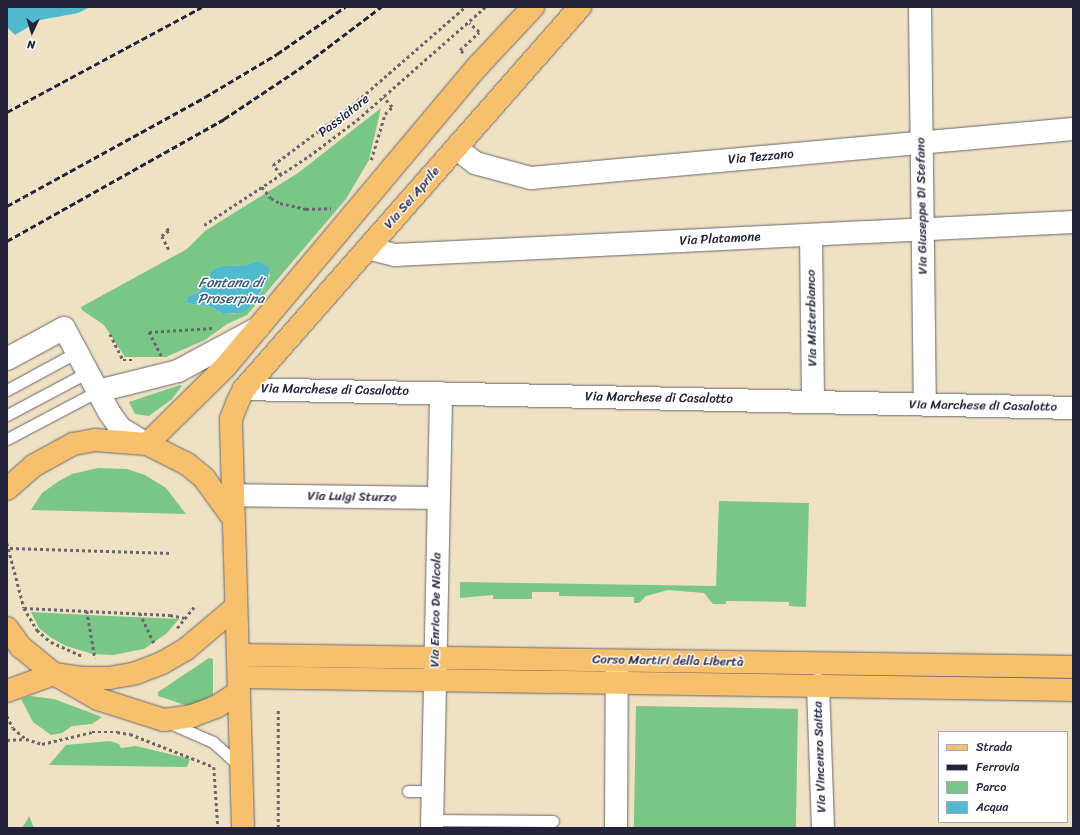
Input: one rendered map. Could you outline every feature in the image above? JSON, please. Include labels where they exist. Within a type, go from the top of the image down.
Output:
[{"type":"main road","points":[[148,444],[226,366],[478,66],[533,7]]},
{"type":"main road","name":"Via Sei Aprile","points":[[243,828],[233,518],[226,495],[231,419],[244,389],[580,7]]},
{"type":"main road","points":[[7,489],[33,466],[73,444],[95,440],[148,444],[187,464],[226,495]]},
{"type":"main road","points":[[10,690],[54,674],[82,678],[109,678],[136,672],[162,663],[186,649],[236,607]]},
{"type":"main road","points":[[7,628],[21,647],[54,674],[98,699],[164,720],[192,716],[216,708],[239,684],[264,666]]},
{"type":"main road","points":[[238,655],[264,666]]},
{"type":"main road","name":"Corso Martiri della Libertà","points":[[264,666],[435,658],[1073,667]]},
{"type":"main road","name":"Corso Martiri della Libertà","points":[[264,666],[435,679],[1073,690]]},
{"type":"street","name":"Via Giuseppe Di Stefano","points":[[920,7],[925,404]]},
{"type":"street","name":"Via Tezzano","points":[[456,148],[475,163],[531,178],[1073,129]]},
{"type":"street","name":"Via Platamone","points":[[368,248],[395,255],[1073,222]]},
{"type":"street","name":"Via Misterbianco","points":[[811,235],[813,402]]},
{"type":"street","points":[[7,359],[64,328],[120,428],[148,444]]},
{"type":"street","points":[[98,390],[178,372],[258,328]]},
{"type":"street","name":"Via Marchese di Casalotto","points":[[244,389],[1073,408]]},
{"type":"street","name":"Via Enrico De Nicola","points":[[432,824],[441,393]]},
{"type":"street","name":"Via Luigi Sturzo","points":[[226,495],[438,498]]},
{"type":"street","points":[[616,828],[617,661]]},
{"type":"street","name":"Via Vincenzo Saitta","points":[[818,685],[823,828]]},
{"type":"lane","points":[[7,390],[77,352]]},
{"type":"lane","points":[[7,415],[88,372]]},
{"type":"lane","points":[[7,439],[98,390]]},
{"type":"lane","points":[[164,720],[213,742],[241,767]]},
{"type":"lane","points":[[408,791],[433,791]]},
{"type":"lane","points":[[432,824],[553,821]]},
{"type":"path","points":[[281,174],[273,165],[348,109],[465,7]]},
{"type":"path","name":"Passiatore","points":[[204,225],[281,174],[357,120],[469,23],[485,7]]},
{"type":"path","points":[[460,50],[479,32],[469,23]]},
{"type":"path","points":[[368,167],[385,114],[392,107],[383,97]]},
{"type":"path","points":[[262,187],[271,198],[280,203],[306,209],[334,207]]},
{"type":"path","points":[[167,228],[169,231],[162,236],[170,252]]},
{"type":"path","points":[[157,360],[163,360],[149,332],[222,328]]},
{"type":"path","points":[[110,334],[123,360],[137,360]]},
{"type":"path","points":[[7,543],[10,548],[24,608],[37,630],[50,642],[96,660],[103,659]]},
{"type":"path","points":[[10,548],[171,553]]},
{"type":"path","points":[[175,630],[195,606]]},
{"type":"path","points":[[24,608],[140,613],[170,615],[185,618]]},
{"type":"path","points":[[87,611],[96,660]]},
{"type":"path","points":[[140,613],[156,647]]},
{"type":"path","points":[[150,649],[161,643]]},
{"type":"path","points":[[278,709],[278,828]]},
{"type":"path","points":[[7,716],[13,728],[26,739]]},
{"type":"path","points":[[7,740],[26,739],[42,744],[92,732],[116,732],[130,734],[214,767],[218,828]]},
{"type":"green space","points":[[381,108],[369,160],[346,199],[247,315],[227,324],[205,340],[166,357],[125,357],[104,325],[82,310],[81,307],[187,249],[205,231],[298,173]],"holes":[[[257,261],[270,275],[260,294],[235,314],[223,314],[212,307],[186,303],[187,297],[199,292],[213,269],[223,266],[247,265]]]},
{"type":"green space","points":[[180,385],[182,386],[172,399],[149,416],[135,414],[129,402]]},
{"type":"green space","points":[[98,468],[127,469],[145,475],[166,488],[186,514],[31,510],[42,493],[59,481],[72,474]]},
{"type":"green space","points":[[719,501],[809,503],[806,607],[789,606],[789,602],[726,601],[726,604],[713,604],[704,593],[668,590],[646,596],[639,603],[634,603],[634,597],[559,596],[559,592],[532,592],[532,599],[493,599],[493,595],[460,598],[460,582],[716,586]]},
{"type":"green space","points":[[31,612],[179,619],[166,634],[144,649],[113,655],[93,654],[66,646],[50,637],[39,628]]},
{"type":"green space","points":[[209,658],[213,659],[213,695],[191,707],[158,696],[158,692]]},
{"type":"green space","points":[[30,696],[54,699],[102,717],[92,724],[72,726],[62,733],[51,735],[33,722],[21,699]]},
{"type":"green space","points":[[636,706],[798,709],[796,828],[634,828]]},
{"type":"green space","points":[[110,741],[119,744],[121,748],[136,746],[190,759],[187,767],[49,765],[66,745]]},
{"type":"green space","points":[[29,816],[34,828],[22,828],[27,820]]},
{"type":"water","points":[[7,7],[90,7],[78,13],[40,20],[15,35],[7,27]]},
{"type":"water","name":"Fontana di Proserpina","points":[[257,261],[269,267],[268,281],[249,308],[240,313],[223,314],[212,307],[186,303],[187,297],[199,292],[213,269],[223,266],[247,265]]},
{"type":"railway","points":[[7,112],[202,7]]},
{"type":"railway","points":[[7,206],[205,97],[277,54],[345,7]]},
{"type":"railway","points":[[7,241],[224,119],[299,69],[381,7]]}]
